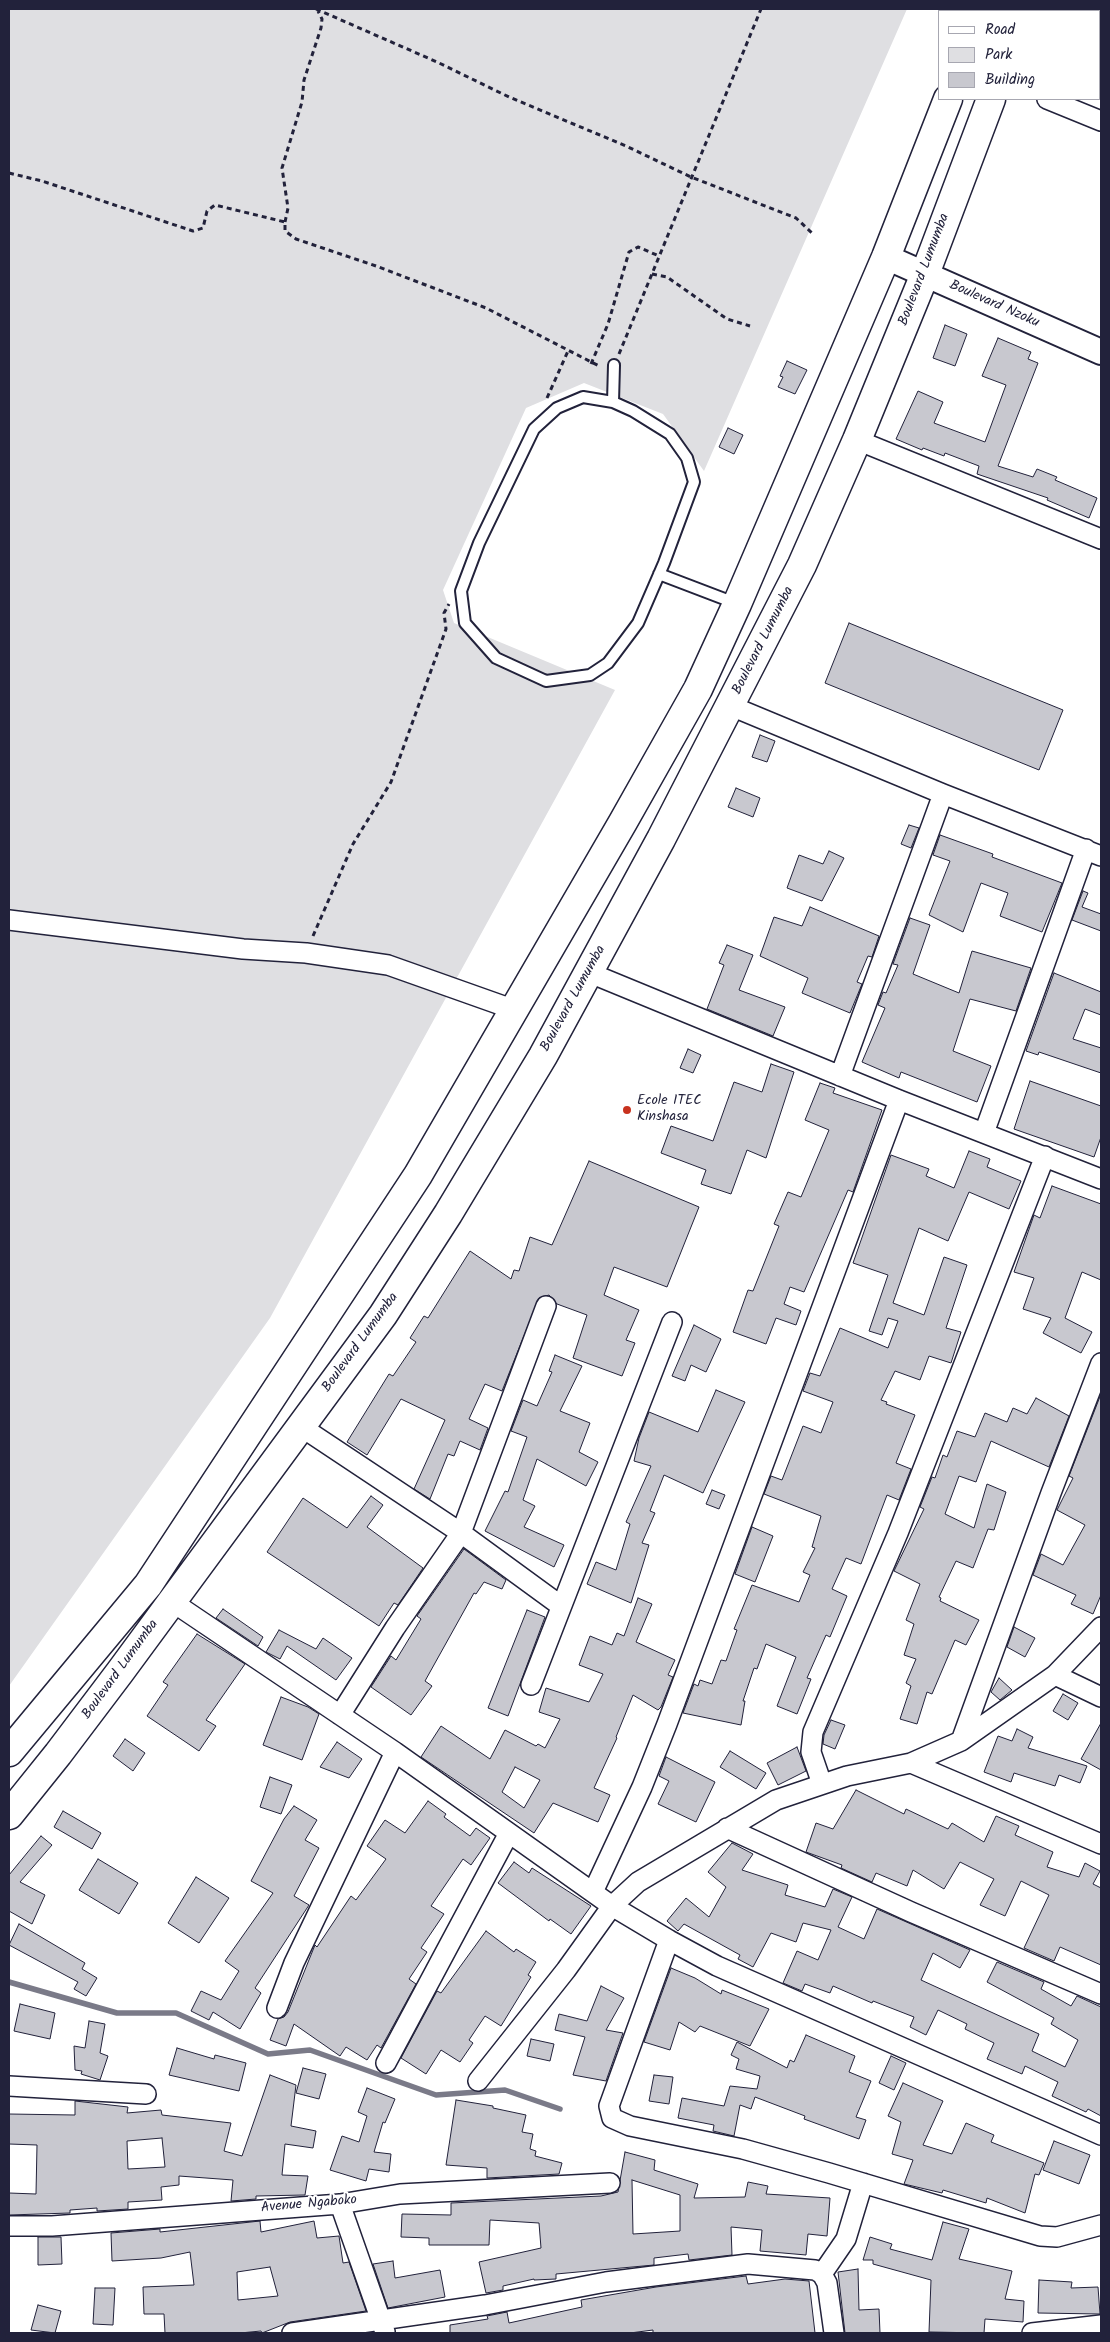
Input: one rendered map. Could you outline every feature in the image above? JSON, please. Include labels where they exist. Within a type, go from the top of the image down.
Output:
[{"type":"highway","points":[[9,1752],[148,1585],[418,1175],[515,1010],[698,689],[737,604],[886,257],[948,100]]},
{"type":"highway","name":"Boulevard Lumumba","points":[[9,1815],[58,1754],[383,1315],[448,1214],[543,1056],[590,973],[731,706],[802,565],[857,440],[925,274],[991,100]]},
{"type":"street","points":[[1049,100],[1101,121]]},
{"type":"street","name":"Boulevard Nzoku","points":[[886,257],[1101,352]]},
{"type":"street","points":[[857,440],[1101,539]]},
{"type":"street","points":[[731,706],[943,794],[1093,852],[984,1133]]},
{"type":"street","points":[[840,1076],[943,794]]},
{"type":"street","points":[[9,920],[243,949],[306,953],[388,965],[515,1010]]},
{"type":"street","points":[[590,973],[899,1100],[1101,1179]]},
{"type":"street","points":[[593,1892],[642,1787],[671,1715],[899,1100]]},
{"type":"street","points":[[822,1784],[811,1752],[813,1732],[898,1533],[1045,1156]]},
{"type":"street","points":[[340,1715],[395,1628],[461,1533],[546,1306]]},
{"type":"street","points":[[531,1685],[672,1322]]},
{"type":"street","points":[[961,1741],[1051,1493],[1101,1363]]},
{"type":"street","points":[[300,1426],[461,1533],[561,1606]]},
{"type":"street","points":[[172,1601],[395,1752],[612,1906],[669,1940],[717,1966],[1101,2135]]},
{"type":"street","points":[[478,2082],[575,1958],[612,1906],[638,1882],[776,1800],[822,1784],[911,1763],[961,1741],[1055,1675],[1101,1627]]},
{"type":"street","points":[[1055,1675],[1101,1698]]},
{"type":"street","points":[[277,2008],[294,1963],[395,1752]]},
{"type":"street","points":[[911,1763],[1101,1844]]},
{"type":"street","points":[[727,1828],[911,1912],[1101,1994]]},
{"type":"street","points":[[386,2063],[509,1833]]},
{"type":"street","points":[[669,1940],[609,2106],[612,2118],[630,2126],[743,2149],[1040,2236],[1057,2237],[1101,2225]]},
{"type":"street","points":[[9,2086],[146,2094]]},
{"type":"street","name":"Avenue Ngaboko","points":[[9,2226],[52,2226],[340,2204],[400,2194],[610,2183]]},
{"type":"street","points":[[822,2274],[846,2239],[862,2183]]},
{"type":"street","points":[[340,2204],[383,2327]]},
{"type":"street","points":[[292,2333],[383,2327],[606,2282],[748,2264],[815,2270],[822,2274],[827,2283],[834,2333]]},
{"type":"street","points":[[1032,2333],[1101,2325]]},
{"type":"lane","points":[[613,402],[614,365]]},
{"type":"lane","points":[[583,397],[613,402],[633,411],[670,434],[687,458],[694,482],[638,623],[608,663],[590,675],[546,681],[496,658],[465,623],[461,591],[479,543],[534,429],[557,408],[583,397]]},
{"type":"lane","points":[[659,574],[737,604]]},
{"type":"path","points":[[316,9],[322,19],[321,28],[304,80],[302,102],[282,168],[288,208],[285,230],[296,239],[376,266],[486,308],[591,364],[608,368],[614,365],[761,9]]},
{"type":"path","points":[[316,9],[438,62],[509,97],[626,146],[692,177],[796,218],[812,233]]},
{"type":"path","points":[[9,173],[42,181],[193,231],[203,228],[207,211],[215,204],[285,222]]},
{"type":"path","points":[[591,364],[608,324],[629,252],[638,247],[659,256]]},
{"type":"path","points":[[652,274],[668,277],[727,318],[750,326]]},
{"type":"path","points":[[544,404],[568,351]]},
{"type":"path","points":[[306,953],[353,844],[391,782],[446,628],[444,613],[453,596]]},
{"type":"green space","points":[[9,9],[907,9],[704,471],[663,414],[584,383],[526,408],[443,590],[454,623],[615,690],[270,1318],[9,1686]]},
{"type":"building","points":[[945,325],[967,334],[955,366],[933,358]]},
{"type":"building","points":[[998,338],[1031,352],[1028,359],[1038,363],[998,466],[1033,477],[1037,469],[1057,477],[1055,480],[1097,498],[1089,518],[1047,500],[1048,498],[977,474],[979,466],[945,453],[944,456],[923,448],[922,450],[896,439],[918,391],[943,402],[934,423],[985,442],[1006,385],[982,376]]},
{"type":"building","points":[[787,361],[807,370],[795,394],[778,387],[783,377],[780,376]]},
{"type":"building","points":[[728,428],[743,435],[734,454],[719,447]]},
{"type":"building","points":[[849,623],[1063,710],[1039,770],[825,683]]},
{"type":"building","points":[[760,735],[775,741],[767,762],[752,757]]},
{"type":"building","points":[[736,788],[760,798],[753,817],[728,807]]},
{"type":"building","points":[[909,825],[919,828],[911,848],[901,844]]},
{"type":"building","points":[[940,835],[993,854],[992,857],[1062,883],[1042,932],[1000,916],[1008,893],[981,883],[963,932],[929,915],[950,861],[933,855]]},
{"type":"building","points":[[829,851],[844,858],[822,901],[787,888],[799,855],[823,864]]},
{"type":"building","points":[[1083,891],[1088,893],[1082,907],[1101,914],[1101,931],[1072,920]]},
{"type":"building","points":[[810,907],[879,936],[872,957],[868,956],[857,982],[862,984],[850,1013],[802,993],[808,978],[760,956],[774,917],[802,926]]},
{"type":"building","points":[[910,918],[930,925],[913,974],[959,993],[972,951],[1031,968],[1016,1011],[970,999],[953,1051],[991,1066],[977,1102],[901,1072],[899,1078],[862,1062],[885,1008],[878,1005],[883,992],[886,993],[898,965],[893,964]]},
{"type":"building","points":[[727,945],[753,955],[739,990],[785,1007],[773,1036],[707,1009],[724,965],[719,963]]},
{"type":"building","points":[[1054,973],[1101,992],[1101,1015],[1085,1009],[1073,1039],[1101,1048],[1101,1073],[1039,1052],[1038,1055],[1026,1051]]},
{"type":"building","points":[[688,1049],[701,1055],[693,1073],[680,1068]]},
{"type":"building","points":[[771,1064],[794,1072],[766,1158],[747,1150],[731,1194],[701,1184],[706,1170],[661,1153],[671,1126],[713,1141],[734,1082],[762,1092]]},
{"type":"building","points":[[1030,1081],[1101,1106],[1101,1137],[1094,1157],[1014,1129]]},
{"type":"building","points":[[820,1083],[835,1088],[833,1093],[882,1110],[853,1192],[848,1190],[804,1292],[790,1287],[784,1304],[801,1311],[796,1325],[776,1318],[766,1344],[733,1332],[748,1290],[753,1291],[779,1226],[774,1224],[788,1192],[801,1197],[829,1130],[805,1120]]},
{"type":"building","points":[[969,1151],[990,1159],[987,1167],[1021,1181],[1009,1209],[969,1192],[948,1241],[919,1228],[893,1303],[924,1315],[944,1257],[967,1265],[946,1328],[961,1332],[951,1363],[929,1356],[920,1380],[895,1371],[881,1400],[887,1402],[886,1404],[915,1415],[896,1463],[911,1469],[899,1500],[887,1495],[861,1564],[846,1558],[832,1589],[847,1596],[830,1637],[826,1635],[807,1678],[811,1679],[797,1714],[777,1706],[796,1657],[766,1644],[757,1669],[754,1668],[743,1701],[745,1701],[741,1725],[683,1713],[694,1684],[698,1686],[700,1680],[712,1684],[721,1660],[726,1661],[737,1630],[734,1629],[752,1585],[799,1602],[810,1575],[803,1572],[815,1548],[812,1547],[821,1516],[764,1494],[771,1476],[782,1480],[803,1426],[821,1433],[833,1402],[803,1391],[810,1373],[820,1376],[840,1328],[888,1348],[898,1321],[888,1318],[882,1335],[869,1331],[888,1275],[853,1263],[891,1155],[929,1169],[926,1176],[954,1188]]},
{"type":"building","points":[[589,1161],[699,1207],[667,1287],[614,1267],[604,1295],[639,1310],[626,1340],[635,1343],[622,1376],[573,1358],[587,1315],[557,1304],[549,1295],[539,1298],[502,1391],[485,1384],[469,1419],[488,1428],[480,1450],[460,1441],[454,1456],[448,1454],[430,1499],[414,1489],[445,1420],[401,1399],[367,1455],[347,1442],[389,1374],[393,1376],[416,1342],[410,1338],[424,1316],[428,1318],[470,1251],[511,1279],[514,1270],[519,1271],[530,1237],[552,1245]]},
{"type":"building","points":[[1052,1186],[1101,1204],[1101,1280],[1082,1272],[1065,1318],[1092,1332],[1081,1353],[1043,1333],[1051,1318],[1023,1309],[1034,1278],[1014,1272],[1034,1215],[1040,1218]]},
{"type":"building","points":[[694,1325],[721,1339],[706,1372],[691,1365],[685,1381],[672,1376]]},
{"type":"building","points":[[555,1355],[582,1366],[560,1411],[590,1423],[579,1452],[598,1462],[586,1486],[537,1459],[523,1500],[535,1506],[524,1527],[564,1545],[554,1567],[485,1531],[505,1491],[508,1492],[527,1437],[511,1431],[523,1400],[537,1406],[552,1372],[549,1371]]},
{"type":"building","points":[[716,1390],[745,1402],[703,1493],[664,1475],[650,1511],[655,1513],[642,1543],[649,1545],[631,1603],[587,1584],[596,1562],[616,1570],[630,1524],[626,1522],[651,1466],[634,1461],[639,1438],[649,1412],[698,1432]]},
{"type":"building","points":[[1101,1394],[1101,1595],[1093,1614],[1071,1604],[1076,1595],[1033,1575],[1041,1554],[1063,1565],[1085,1525],[1057,1510],[1073,1478],[1069,1476]]},
{"type":"building","points":[[1036,1398],[1069,1416],[1049,1467],[991,1441],[976,1482],[959,1476],[945,1514],[974,1528],[987,1484],[1006,1492],[994,1530],[988,1529],[973,1568],[956,1561],[939,1597],[941,1598],[940,1601],[979,1620],[966,1645],[955,1640],[932,1694],[927,1692],[917,1724],[900,1719],[911,1686],[906,1683],[916,1659],[904,1655],[914,1624],[906,1620],[920,1584],[894,1571],[924,1509],[920,1507],[932,1477],[935,1478],[943,1455],[947,1457],[957,1431],[975,1437],[985,1413],[1007,1422],[1013,1408],[1027,1414]]},
{"type":"building","points":[[712,1490],[725,1495],[719,1509],[706,1504]]},
{"type":"building","points":[[371,1496],[383,1505],[367,1527],[423,1568],[398,1605],[394,1603],[379,1626],[267,1552],[303,1498],[347,1528]]},
{"type":"building","points":[[752,1527],[773,1536],[755,1582],[735,1574]]},
{"type":"building","points":[[464,1549],[506,1580],[502,1589],[484,1582],[476,1594],[474,1593],[425,1681],[432,1686],[411,1715],[371,1687],[391,1656],[396,1660],[421,1619],[417,1616]]},
{"type":"building","points":[[638,1598],[652,1604],[636,1642],[675,1660],[668,1675],[673,1677],[658,1710],[633,1695],[617,1738],[594,1788],[610,1795],[598,1822],[553,1803],[534,1833],[421,1757],[441,1726],[490,1759],[505,1730],[536,1746],[538,1744],[545,1748],[560,1719],[539,1712],[546,1688],[589,1702],[603,1674],[579,1665],[590,1636],[612,1645],[617,1633],[624,1636]],"holes":[[[515,1767],[540,1780],[524,1808],[502,1792]]]},
{"type":"building","points":[[223,1609],[263,1637],[258,1646],[216,1618]]},
{"type":"building","points":[[527,1610],[545,1617],[508,1716],[488,1708]]},
{"type":"building","points":[[1014,1627],[1035,1638],[1025,1657],[1007,1647]]},
{"type":"building","points":[[279,1630],[316,1649],[323,1638],[352,1658],[336,1680],[287,1646],[280,1659],[266,1652]]},
{"type":"building","points":[[197,1634],[245,1664],[206,1720],[216,1726],[199,1751],[147,1716],[168,1685],[163,1682]]},
{"type":"building","points":[[999,1678],[1012,1690],[1000,1700],[991,1692]]},
{"type":"building","points":[[1063,1694],[1078,1703],[1068,1720],[1053,1711]]},
{"type":"building","points":[[281,1697],[308,1707],[319,1714],[302,1760],[263,1745]]},
{"type":"building","points":[[831,1720],[845,1725],[835,1749],[823,1744],[824,1735]]},
{"type":"building","points":[[1101,1723],[1101,1770],[1081,1759]]},
{"type":"building","points":[[1017,1729],[1033,1737],[1028,1748],[1087,1766],[1080,1783],[1059,1775],[1055,1786],[1014,1773],[1011,1782],[984,1772],[998,1736],[1012,1741]]},
{"type":"building","points":[[125,1739],[145,1753],[133,1771],[113,1756]]},
{"type":"building","points":[[337,1742],[362,1759],[349,1778],[320,1767]]},
{"type":"building","points":[[797,1747],[806,1771],[778,1785],[767,1763]]},
{"type":"building","points":[[730,1751],[766,1773],[756,1789],[720,1767]]},
{"type":"building","points":[[666,1757],[715,1782],[696,1822],[658,1804],[669,1781],[659,1776]]},
{"type":"building","points":[[270,1777],[292,1785],[281,1814],[260,1807]]},
{"type":"building","points":[[856,1790],[904,1814],[906,1809],[948,1829],[952,1823],[984,1842],[996,1816],[1019,1826],[1015,1835],[1053,1852],[1047,1867],[1079,1877],[1085,1863],[1100,1871],[1093,1884],[1101,1888],[1101,1965],[1060,1947],[1054,1961],[1024,1948],[1049,1895],[1021,1881],[1005,1916],[980,1905],[994,1879],[960,1862],[944,1889],[913,1870],[907,1886],[876,1873],[872,1882],[841,1868],[842,1865],[806,1852],[816,1823],[833,1829]]},
{"type":"building","points":[[428,1801],[446,1814],[444,1817],[470,1836],[476,1828],[490,1838],[471,1865],[463,1859],[431,1906],[444,1914],[421,1948],[427,1952],[409,1979],[416,1984],[381,2048],[377,2045],[367,2060],[346,2047],[340,2056],[294,2024],[286,2046],[270,2040],[278,2019],[284,2017],[288,2012],[315,1945],[317,1947],[351,1896],[356,1900],[386,1859],[367,1846],[385,1820],[405,1833]]},
{"type":"building","points":[[294,1806],[317,1820],[305,1840],[319,1848],[294,1896],[309,1905],[255,1988],[261,1993],[240,2029],[213,2012],[209,2020],[191,2011],[201,1991],[221,2000],[239,1971],[225,1961],[273,1893],[251,1881],[284,1819]]},
{"type":"building","points":[[63,1811],[101,1833],[92,1849],[54,1827]]},
{"type":"building","points":[[41,1836],[52,1845],[20,1882],[45,1895],[32,1924],[9,1911],[9,1875]]},
{"type":"building","points":[[732,1843],[753,1854],[742,1870],[788,1885],[785,1895],[825,1907],[833,1889],[852,1897],[838,1927],[864,1939],[877,1909],[970,1950],[960,1968],[933,1953],[921,1980],[1039,2034],[1032,2051],[1065,2067],[1078,2040],[1051,2024],[1054,2018],[987,1982],[997,1962],[1044,1982],[1041,1989],[1071,2006],[1077,1996],[1101,2007],[1101,2116],[1088,2109],[1086,2112],[1052,2096],[1058,2082],[1025,2066],[1022,2074],[987,2059],[994,2043],[965,2029],[967,2024],[938,2010],[926,2035],[910,2027],[914,2017],[873,2001],[872,2003],[833,1986],[830,1993],[805,1984],[802,1991],[783,1983],[797,1951],[818,1960],[831,1930],[803,1923],[796,1942],[771,1933],[753,1967],[738,1959],[740,1955],[684,1924],[678,1931],[667,1921],[686,1898],[709,1917],[726,1887],[708,1872]]},
{"type":"building","points":[[98,1859],[138,1883],[119,1914],[79,1890]]},
{"type":"building","points":[[514,1862],[529,1873],[532,1868],[591,1906],[571,1934],[550,1919],[549,1921],[498,1883]]},
{"type":"building","points":[[196,1877],[229,1898],[199,1943],[168,1923]]},
{"type":"building","points":[[19,1924],[85,1963],[82,1969],[97,1978],[86,1996],[74,1989],[78,1982],[9,1945]]},
{"type":"building","points":[[486,1931],[514,1952],[516,1949],[536,1962],[528,1975],[531,1977],[501,2026],[485,2016],[469,2040],[473,2043],[460,2062],[441,2050],[426,2074],[401,2058],[437,1991],[441,1993]]},
{"type":"building","points":[[671,1968],[695,1978],[721,1994],[722,1990],[769,2009],[750,2046],[700,2026],[695,2032],[679,2022],[670,2050],[644,2042]]},
{"type":"building","points":[[601,1986],[624,1998],[606,2030],[623,2033],[606,2081],[573,2075],[585,2037],[555,2030],[559,2014],[587,2021]]},
{"type":"building","points":[[20,2004],[55,2013],[50,2039],[14,2031]]},
{"type":"building","points":[[89,2021],[105,2024],[100,2053],[108,2056],[100,2080],[81,2074],[82,2071],[75,2070],[74,2046],[85,2048]]},
{"type":"building","points":[[806,2035],[855,2056],[849,2072],[871,2081],[856,2117],[866,2120],[859,2139],[804,2119],[805,2116],[755,2097],[751,2109],[740,2105],[734,2136],[713,2131],[714,2125],[678,2118],[682,2098],[724,2106],[730,2086],[757,2089],[760,2076],[736,2069],[739,2059],[731,2055],[737,2042],[787,2068],[790,2060],[794,2062]]},
{"type":"building","points":[[531,2039],[554,2044],[550,2061],[527,2056]]},
{"type":"building","points":[[177,2048],[214,2059],[215,2055],[246,2063],[239,2091],[169,2075]]},
{"type":"building","points":[[891,2056],[906,2063],[894,2090],[879,2083]]},
{"type":"building","points":[[303,2068],[326,2074],[319,2099],[296,2093]]},
{"type":"building","points":[[270,2075],[296,2085],[291,2126],[316,2131],[313,2148],[285,2144],[282,2175],[308,2176],[305,2195],[256,2196],[256,2199],[231,2201],[233,2180],[179,2176],[179,2185],[161,2187],[162,2200],[128,2202],[128,2209],[97,2211],[97,2208],[70,2210],[70,2213],[9,2215],[9,2193],[36,2194],[37,2145],[9,2144],[9,2114],[75,2115],[75,2101],[128,2107],[127,2113],[161,2110],[162,2115],[231,2123],[224,2151],[242,2156]],"holes":[[[162,2138],[165,2167],[128,2169],[127,2141]]]},
{"type":"building","points":[[654,2075],[673,2077],[669,2104],[649,2101]]},
{"type":"building","points":[[903,2083],[943,2101],[923,2145],[952,2154],[966,2123],[994,2135],[991,2142],[1044,2163],[1039,2175],[1035,2174],[1025,2213],[987,2198],[986,2203],[943,2190],[942,2193],[904,2184],[913,2160],[892,2154],[901,2122],[888,2116]]},
{"type":"building","points":[[367,2088],[395,2099],[385,2123],[383,2122],[374,2152],[391,2154],[389,2172],[369,2169],[366,2181],[330,2170],[342,2136],[359,2142],[367,2116],[358,2112]]},
{"type":"building","points":[[456,2100],[493,2106],[493,2108],[526,2115],[522,2132],[533,2134],[530,2149],[536,2151],[535,2156],[562,2163],[559,2174],[487,2178],[487,2168],[446,2165]]},
{"type":"building","points":[[1054,2141],[1090,2155],[1079,2184],[1043,2170]]},
{"type":"building","points":[[625,2152],[655,2160],[654,2170],[698,2184],[694,2198],[745,2197],[748,2182],[768,2186],[766,2194],[830,2198],[827,2236],[808,2234],[806,2255],[760,2251],[762,2230],[731,2227],[732,2255],[689,2260],[688,2254],[654,2258],[654,2265],[556,2274],[556,2279],[534,2279],[503,2286],[503,2290],[486,2293],[479,2262],[541,2248],[539,2223],[490,2220],[489,2245],[429,2245],[429,2238],[401,2237],[402,2214],[451,2215],[451,2203],[601,2196],[618,2192]],"holes":[[[632,2180],[680,2195],[680,2231],[633,2234]]]},
{"type":"building","points":[[260,2221],[261,2232],[314,2221],[317,2238],[339,2236],[343,2263],[349,2262],[366,2311],[290,2322],[262,2333],[261,2331],[240,2333],[165,2333],[164,2314],[144,2314],[143,2287],[194,2285],[190,2252],[161,2258],[112,2261],[111,2233],[160,2229],[160,2232]],"holes":[[[270,2267],[278,2296],[238,2300],[237,2272]]]},
{"type":"building","points":[[943,2222],[969,2229],[959,2259],[1012,2271],[1005,2299],[1024,2301],[1023,2322],[985,2319],[984,2333],[929,2332],[931,2280],[873,2264],[873,2260],[863,2260],[870,2237],[892,2244],[890,2249],[932,2260]]},
{"type":"building","points":[[38,2237],[61,2237],[62,2264],[38,2265]]},
{"type":"building","points":[[393,2261],[395,2278],[440,2270],[445,2297],[388,2308],[373,2264]]},
{"type":"building","points":[[858,2269],[859,2310],[879,2309],[880,2333],[845,2333],[838,2272]]},
{"type":"building","points":[[746,2276],[748,2284],[785,2279],[809,2281],[815,2333],[653,2333],[653,2330],[630,2333],[450,2333],[450,2325],[488,2319],[487,2316],[507,2312],[509,2323],[582,2307],[581,2300],[656,2287]]},
{"type":"building","points":[[1039,2280],[1072,2282],[1071,2288],[1098,2287],[1100,2314],[1038,2313]]},
{"type":"building","points":[[95,2288],[115,2288],[113,2325],[93,2324]]},
{"type":"building","points":[[38,2305],[61,2311],[55,2333],[31,2330]]},
{"type":"waterway","points":[[9,1982],[117,2013],[176,2013],[268,2054],[310,2050],[436,2095],[505,2090],[560,2109]]},
{"type":"place","name":"Ecole ITEC Kinshasa","points":[[627,1110]]}]
